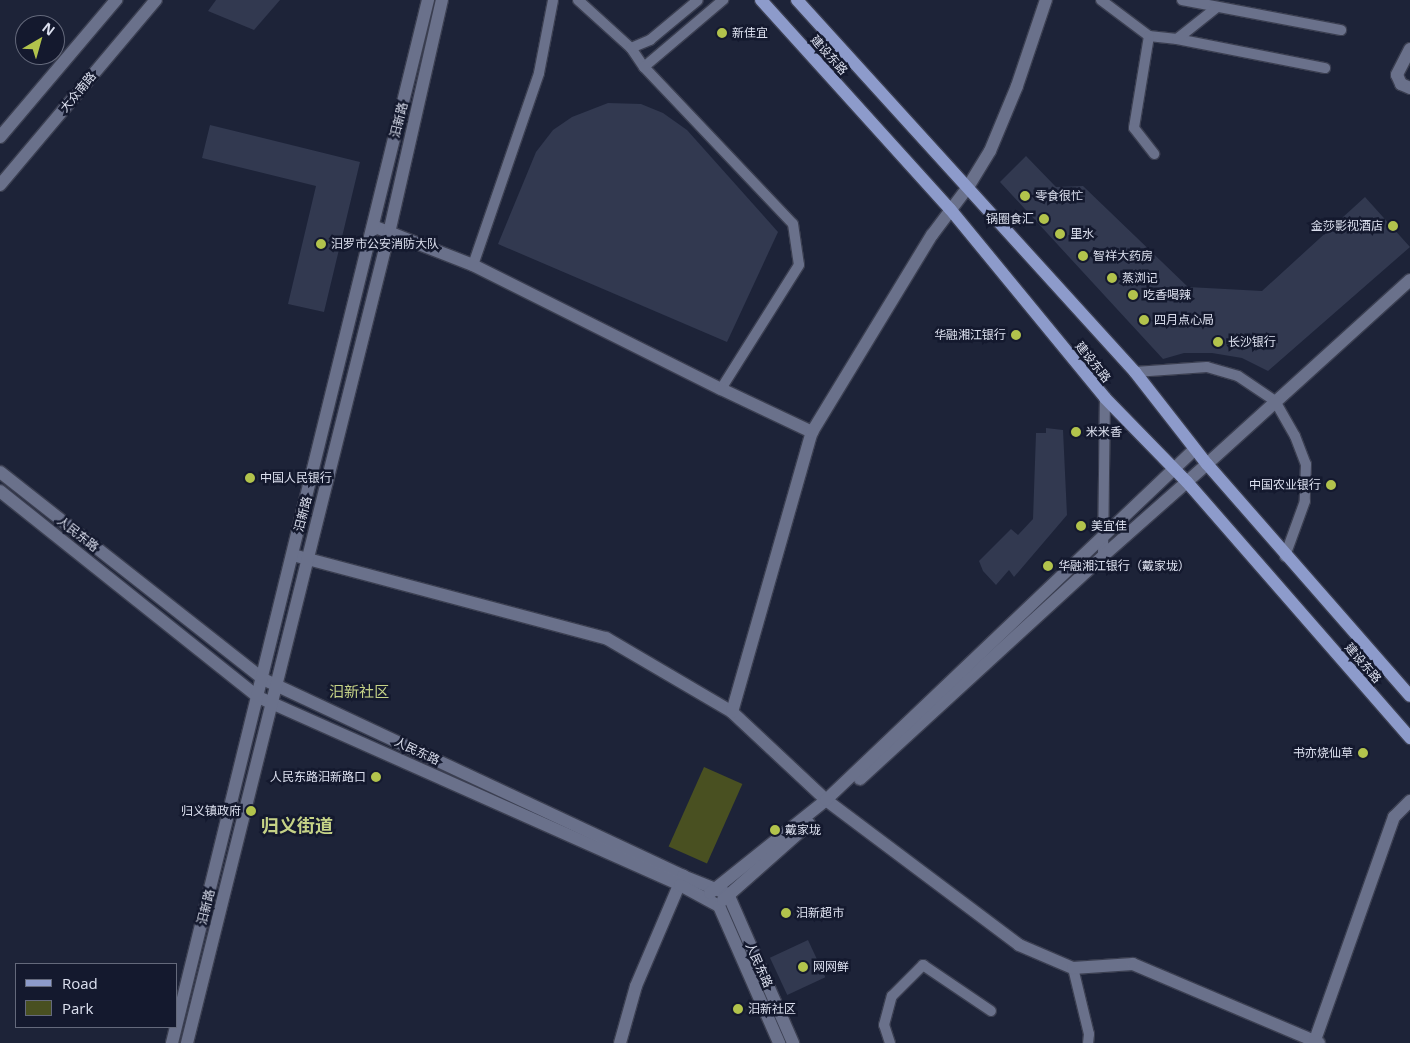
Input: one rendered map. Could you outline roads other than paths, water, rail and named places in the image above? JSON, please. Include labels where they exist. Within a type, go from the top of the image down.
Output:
[{"type":"main road","name":"建设东路","points":[[761,0],[950,209],[1105,398],[1187,482],[1410,738]]},
{"type":"main road","name":"建设东路","points":[[797,0],[1135,372],[1207,464],[1285,556],[1410,696]]},
{"type":"street","points":[[0,137],[116,0]]},
{"type":"street","name":"大众南路","points":[[0,184],[156,0]]},
{"type":"street","name":"汨新路","points":[[178,1019],[263,679],[428,0]]},
{"type":"street","points":[[187,1043],[389,233],[442,0]]},
{"type":"street","points":[[732,712],[812,432],[950,209],[968,186],[994,141],[1017,86],[1046,0]]},
{"type":"street","points":[[1410,48],[1397,75],[1401,84],[1410,88]]},
{"type":"street","points":[[373,226],[473,265],[721,389],[812,432]]},
{"type":"street","points":[[719,906],[728,894],[828,803],[1410,280]]},
{"type":"street","points":[[704,898],[828,803],[953,677],[1103,538],[1195,449]]},
{"type":"street","name":"人民东路","points":[[0,472],[263,679],[682,880],[704,898],[719,906],[779,1043]]},
{"type":"street","name":"人民东路","points":[[0,491],[258,697],[682,880],[728,894],[793,1043]]},
{"type":"street","points":[[293,555],[606,638],[732,712],[828,803],[1020,945],[1073,968],[1133,964],[1317,1041],[1394,817],[1410,801]]},
{"type":"street","points":[[620,1043],[636,986],[682,880]]},
{"type":"street","name":"汨新路","points":[[172,1043],[176,1028]]},
{"type":"lane","points":[[473,265],[539,73],[553,0]]},
{"type":"lane","points":[[578,0],[631,48],[644,67],[793,224],[799,265],[721,389]]},
{"type":"lane","points":[[631,48],[650,40],[698,0]]},
{"type":"lane","points":[[644,67],[723,0]]},
{"type":"lane","points":[[1102,0],[1149,36],[1177,39],[1325,68]]},
{"type":"lane","points":[[1182,0],[1216,8],[1341,30]]},
{"type":"lane","points":[[1177,39],[1216,8]]},
{"type":"lane","points":[[1149,36],[1134,128],[1154,154]]},
{"type":"lane","points":[[1135,372],[1207,367],[1238,376],[1275,402],[1295,436],[1306,464],[1305,501],[1285,556]]},
{"type":"lane","points":[[1103,556],[1105,398]]},
{"type":"lane","points":[[890,1043],[884,1024],[892,996],[923,965],[991,1011]]},
{"type":"lane","points":[[1073,968],[1089,1034],[1088,1043]]},
{"type":"place","name":"新佳宜","points":[[722,33]]},
{"type":"place","name":"零食很忙","points":[[1025,196]]},
{"type":"place","name":"锅圈食汇","points":[[1044,219]]},
{"type":"place","name":"金莎影视酒店","points":[[1393,226]]},
{"type":"place","name":"里水","points":[[1060,234]]},
{"type":"place","name":"汨罗市公安消防大队","points":[[321,244]]},
{"type":"place","name":"智祥大药房","points":[[1083,256]]},
{"type":"place","name":"蒸浏记","points":[[1112,278]]},
{"type":"place","name":"吃香喝辣","points":[[1133,295]]},
{"type":"place","name":"四月点心局","points":[[1144,320]]},
{"type":"place","name":"华融湘江银行","points":[[1016,335]]},
{"type":"place","name":"长沙银行","points":[[1218,342]]},
{"type":"place","name":"米米香","points":[[1076,432]]},
{"type":"place","name":"中国人民银行","points":[[250,478]]},
{"type":"place","name":"中国农业银行","points":[[1331,485]]},
{"type":"place","name":"美宜佳","points":[[1081,526]]},
{"type":"place","name":"华融湘江银行（戴家垅）","points":[[1048,566]]},
{"type":"place","name":"书亦烧仙草","points":[[1363,753]]},
{"type":"place","name":"人民东路汨新路口","points":[[376,777]]},
{"type":"place","name":"归义镇政府","points":[[251,811]]},
{"type":"place","name":"戴家垅","points":[[775,830]]},
{"type":"place","name":"汨新超市","points":[[786,913]]},
{"type":"place","name":"网网鲜","points":[[803,967]]},
{"type":"place","name":"汨新社区","points":[[738,1009]]},
{"type":"district","name":"汨新社区","points":[[359,692]]},
{"type":"district","name":"归义街道","points":[[297,825]]}]
